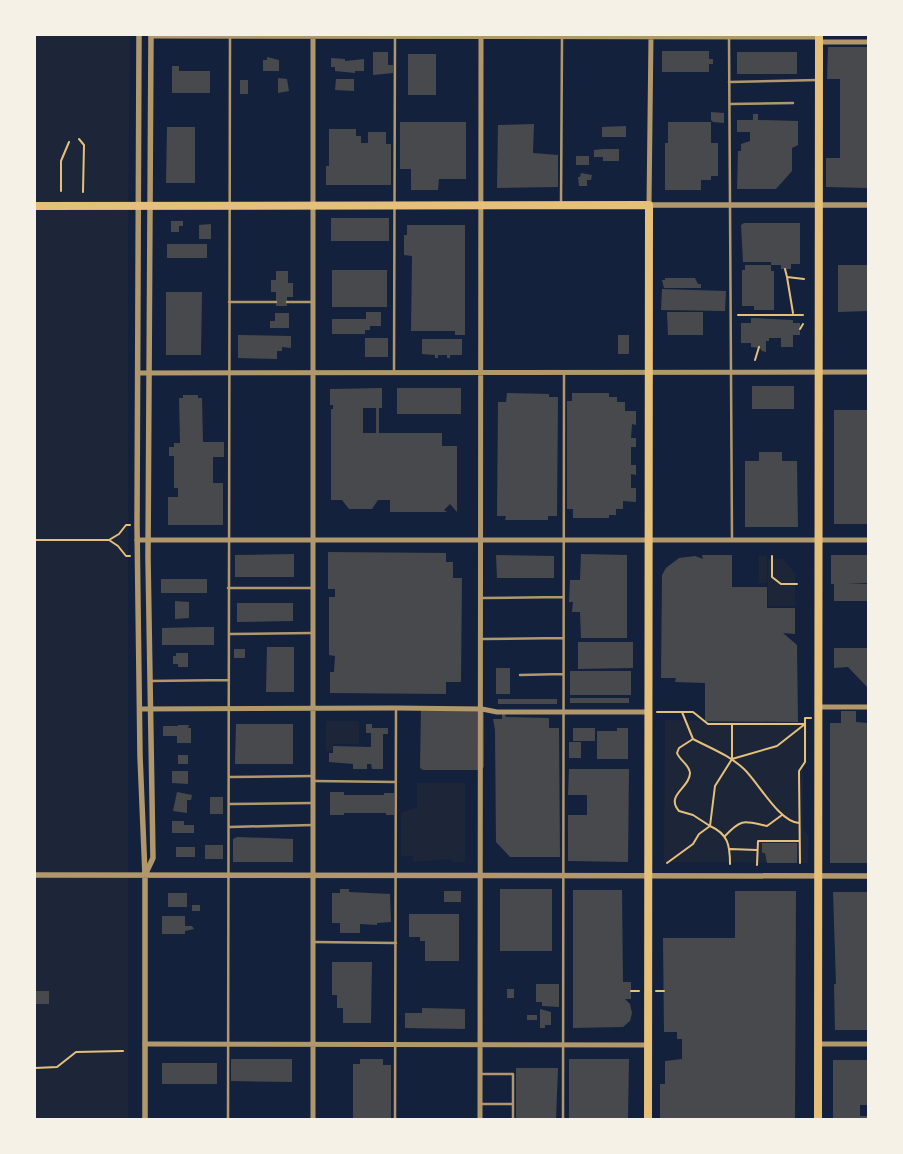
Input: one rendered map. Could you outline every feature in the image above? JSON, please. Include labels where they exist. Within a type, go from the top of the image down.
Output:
[{"type":"main road","points":[[818,1119],[819,38]]},
{"type":"main road","points":[[35,206],[649,205],[648,1119]]},
{"type":"street","points":[[139,35],[137,556],[142,848],[145,875],[145,1119]]},
{"type":"street","points":[[145,875],[153,858],[148,540],[151,36],[651,36],[819,38],[868,42]]},
{"type":"street","points":[[313,36],[313,1119]]},
{"type":"street","points":[[480,1119],[482,875],[481,36]]},
{"type":"street","points":[[651,36],[649,205],[868,204]]},
{"type":"street","points":[[138,373],[868,372]]},
{"type":"street","points":[[138,540],[868,540]]},
{"type":"street","points":[[819,707],[868,707]]},
{"type":"street","points":[[140,709],[396,708],[482,709],[497,712],[648,712]]},
{"type":"street","points":[[35,875],[482,875],[649,878],[868,876]]},
{"type":"street","points":[[145,1044],[647,1045]]},
{"type":"street","points":[[819,1044],[868,1044]]},
{"type":"lane","points":[[228,1119],[230,875],[228,372],[230,36]]},
{"type":"lane","points":[[394,372],[395,37]]},
{"type":"lane","points":[[561,205],[562,37]]},
{"type":"lane","points":[[729,37],[732,540]]},
{"type":"lane","points":[[729,82],[819,80]]},
{"type":"lane","points":[[730,104],[793,103]]},
{"type":"lane","points":[[229,302],[276,302]]},
{"type":"lane","points":[[287,302],[312,302]]},
{"type":"lane","points":[[563,1119],[562,540],[564,373]]},
{"type":"lane","points":[[228,588],[312,588]]},
{"type":"lane","points":[[482,598],[562,597]]},
{"type":"lane","points":[[229,634],[312,633]]},
{"type":"lane","points":[[482,638],[563,638]]},
{"type":"lane","points":[[520,675],[563,674]]},
{"type":"lane","points":[[150,681],[229,680]]},
{"type":"lane","points":[[395,1119],[396,708]]},
{"type":"lane","points":[[230,777],[396,782]]},
{"type":"lane","points":[[230,804],[313,803]]},
{"type":"lane","points":[[230,828],[313,825]]},
{"type":"lane","points":[[313,942],[396,943]]},
{"type":"lane","points":[[481,1074],[513,1074],[513,1119]]},
{"type":"lane","points":[[481,1104],[513,1104]]},
{"type":"path","points":[[79,139],[84,145],[84,192]]},
{"type":"path","points":[[61,191],[61,162],[69,142]]},
{"type":"path","points":[[785,269],[793,314]]},
{"type":"path","points":[[787,277],[804,279]]},
{"type":"path","points":[[756,310],[756,315]]},
{"type":"path","points":[[738,315],[803,315]]},
{"type":"path","points":[[800,328],[803,324]]},
{"type":"path","points":[[755,360],[759,347]]},
{"type":"path","points":[[35,540],[109,540],[119,534],[126,525],[137,525]]},
{"type":"path","points":[[109,540],[118,546],[126,556],[137,556]]},
{"type":"path","points":[[772,556],[772,577],[781,584],[797,584]]},
{"type":"path","points":[[648,712],[692,712],[708,724],[805,724]]},
{"type":"path","points":[[682,712],[693,739],[732,759],[745,770],[782,815],[794,823],[800,823]]},
{"type":"path","points":[[800,864],[799,771],[805,762],[805,718],[819,718]]},
{"type":"path","points":[[667,863],[693,844],[699,834],[710,826],[715,786],[732,759],[732,724]]},
{"type":"path","points":[[732,759],[777,746],[805,724]]},
{"type":"path","points":[[693,739],[679,748],[677,753],[679,758],[688,766],[690,772],[685,784],[674,798],[674,804],[678,811],[693,815],[725,836],[730,849],[730,864]]},
{"type":"path","points":[[725,836],[738,823],[745,821],[767,826],[782,815]]},
{"type":"path","points":[[757,865],[758,841],[800,841]]},
{"type":"path","points":[[730,849],[758,850]]},
{"type":"path","points":[[35,1068],[57,1067],[76,1052],[123,1051]]},
{"type":"shaded area","points":[[35,35],[130,35],[128,229],[128,1119],[35,1119]]},
{"type":"shaded area","points":[[759,556],[767,556],[767,583],[759,583]]},
{"type":"shaded area","points":[[768,559],[783,559],[795,573],[795,606],[768,606]]},
{"type":"shaded area","points":[[665,720],[807,722],[807,764],[803,767],[803,829],[808,835],[808,863],[664,862]]},
{"type":"shaded area","points":[[326,721],[359,721],[359,744],[333,744],[332,751],[326,751]]},
{"type":"shaded area","points":[[417,783],[465,783],[465,862],[452,862],[451,859],[413,862],[413,856],[401,856],[401,813],[417,807]]},
{"type":"building","points":[[828,47],[868,47],[868,188],[826,187],[826,158],[840,158],[840,79],[827,79]]},
{"type":"building","points":[[662,51],[709,51],[709,59],[713,59],[713,64],[709,64],[709,72],[662,72]]},
{"type":"building","points":[[373,52],[388,52],[388,65],[393,65],[393,73],[373,75]]},
{"type":"building","points":[[737,52],[797,52],[797,74],[737,74]]},
{"type":"building","points":[[408,54],[436,54],[436,95],[408,95]]},
{"type":"building","points":[[267,57],[279,60],[279,71],[263,71],[263,60],[267,60]]},
{"type":"building","points":[[331,58],[345,59],[345,61],[364,59],[364,71],[355,71],[355,73],[335,71],[335,67],[331,67]]},
{"type":"building","points":[[172,66],[179,66],[179,71],[210,71],[210,93],[172,93]]},
{"type":"building","points":[[278,78],[287,79],[289,91],[278,93]]},
{"type":"building","points":[[336,79],[354,79],[354,91],[335,90]]},
{"type":"building","points":[[240,80],[248,80],[248,94],[240,94]]},
{"type":"building","points":[[711,112],[724,113],[724,123],[713,122],[711,120]]},
{"type":"building","points":[[753,114],[758,114],[758,120],[798,121],[798,145],[792,148],[792,171],[776,189],[737,189],[738,151],[741,151],[741,144],[750,141],[750,132],[737,132],[737,120],[753,120]]},
{"type":"building","points":[[400,122],[466,122],[466,179],[439,179],[438,190],[411,190],[411,169],[400,169]]},
{"type":"building","points":[[668,122],[711,122],[711,143],[718,143],[718,176],[711,176],[711,180],[701,180],[701,190],[665,190],[665,143],[668,143]]},
{"type":"building","points":[[534,124],[533,153],[558,155],[558,187],[497,188],[498,125]]},
{"type":"building","points":[[626,126],[626,137],[602,137],[602,127]]},
{"type":"building","points":[[167,127],[195,127],[195,183],[166,183]]},
{"type":"building","points":[[329,129],[356,129],[356,136],[361,136],[361,143],[368,143],[368,132],[386,132],[386,144],[391,144],[391,185],[326,185],[326,166],[329,166]]},
{"type":"building","points":[[619,149],[619,161],[603,161],[603,157],[594,157],[594,150]]},
{"type":"building","points":[[576,156],[589,156],[589,165],[576,165]]},
{"type":"building","points":[[581,173],[592,175],[591,180],[587,180],[587,186],[579,186],[578,177],[580,177]]},
{"type":"building","points":[[331,218],[389,218],[389,241],[331,241]]},
{"type":"building","points":[[171,221],[183,221],[183,226],[179,226],[179,232],[171,232]]},
{"type":"building","points":[[744,223],[800,223],[800,264],[791,264],[791,269],[781,269],[781,265],[771,265],[771,262],[743,262],[741,225]]},
{"type":"building","points":[[211,224],[211,239],[199,239],[199,225]]},
{"type":"building","points":[[407,225],[465,225],[465,335],[455,335],[455,331],[411,331],[412,256],[404,255],[404,235],[407,235]]},
{"type":"building","points":[[167,244],[207,244],[207,258],[167,258]]},
{"type":"building","points":[[745,265],[771,265],[771,271],[774,271],[774,310],[754,310],[754,306],[742,306],[742,270],[745,270]]},
{"type":"building","points":[[838,265],[868,265],[868,311],[838,312]]},
{"type":"building","points":[[332,270],[387,270],[387,307],[332,307]]},
{"type":"building","points":[[276,271],[288,271],[288,283],[293,283],[293,297],[287,297],[287,306],[276,306],[276,292],[271,292],[271,280],[276,280]]},
{"type":"building","points":[[665,278],[695,278],[698,284],[701,284],[701,288],[664,288],[662,280],[665,280]]},
{"type":"building","points":[[662,289],[726,291],[725,311],[661,310]]},
{"type":"building","points":[[166,292],[202,292],[201,355],[166,355]]},
{"type":"building","points":[[366,312],[381,312],[381,326],[370,326],[370,330],[365,330],[365,334],[332,334],[332,319],[366,319]]},
{"type":"building","points":[[667,312],[703,312],[703,335],[668,335]]},
{"type":"building","points":[[275,313],[289,313],[289,328],[270,328],[270,321],[275,321]]},
{"type":"building","points":[[751,318],[793,320],[793,323],[800,323],[800,335],[793,335],[793,347],[781,347],[781,338],[769,338],[769,341],[766,341],[766,352],[762,351],[760,348],[751,347],[751,343],[741,343],[741,323],[751,323]]},
{"type":"building","points":[[238,335],[291,336],[291,348],[282,347],[282,351],[277,351],[277,359],[238,358]]},
{"type":"building","points":[[618,335],[629,335],[629,354],[618,354]]},
{"type":"building","points":[[365,338],[388,338],[388,357],[365,357]]},
{"type":"building","points":[[422,339],[462,339],[462,355],[450,355],[450,358],[447,358],[447,355],[438,355],[438,358],[435,358],[435,355],[422,354]]},
{"type":"building","points":[[752,386],[794,386],[794,409],[752,409]]},
{"type":"building","points":[[382,388],[382,408],[379,408],[379,433],[442,433],[442,446],[457,446],[457,512],[450,504],[444,510],[447,512],[390,512],[390,500],[378,500],[372,509],[349,509],[342,500],[331,500],[331,409],[333,409],[333,405],[330,405],[330,389]],"holes":[[[363,408],[376,408],[376,433],[363,433]]]},
{"type":"building","points":[[397,388],[461,388],[461,414],[397,414]]},
{"type":"building","points":[[507,393],[549,394],[549,397],[558,397],[557,516],[548,516],[548,520],[505,520],[506,516],[497,516],[498,402],[506,402]]},
{"type":"building","points":[[572,393],[609,393],[609,397],[617,397],[617,402],[625,402],[625,411],[636,411],[636,425],[632,424],[631,438],[636,438],[636,447],[631,447],[631,465],[636,465],[636,475],[631,474],[631,488],[636,488],[636,502],[623,501],[623,509],[616,509],[616,515],[609,515],[609,518],[573,518],[573,509],[567,509],[567,401],[572,401]]},
{"type":"building","points":[[183,395],[198,395],[198,398],[202,398],[203,442],[224,442],[224,457],[213,457],[213,483],[223,483],[223,525],[168,525],[168,497],[178,497],[178,488],[174,488],[174,456],[169,456],[169,447],[174,447],[174,443],[180,443],[179,398],[183,398]]},
{"type":"building","points":[[834,410],[868,410],[868,524],[834,524]]},
{"type":"building","points":[[759,452],[782,452],[782,461],[797,461],[798,527],[745,527],[745,461],[759,461]]},
{"type":"building","points":[[328,552],[446,553],[446,562],[453,562],[453,578],[462,578],[461,682],[446,682],[446,694],[330,693],[330,672],[334,672],[335,656],[329,655],[329,597],[335,597],[335,589],[328,589]]},
{"type":"building","points":[[294,554],[294,577],[235,577],[235,555]]},
{"type":"building","points":[[581,554],[627,555],[627,638],[581,638],[580,612],[572,612],[573,602],[569,602],[570,580],[580,580]]},
{"type":"building","points":[[496,555],[554,556],[554,578],[497,578]]},
{"type":"building","points":[[702,555],[732,555],[732,587],[767,587],[767,608],[795,608],[795,634],[783,633],[797,645],[798,722],[705,721],[705,683],[675,682],[676,678],[661,678],[662,575],[666,568],[679,558],[695,556],[703,559]]},
{"type":"building","points":[[831,555],[868,555],[868,583],[847,583],[868,584],[868,601],[834,601],[834,584],[831,584]]},
{"type":"building","points":[[161,579],[207,579],[207,593],[161,593]]},
{"type":"building","points":[[175,601],[189,602],[189,618],[175,619]]},
{"type":"building","points":[[237,603],[293,603],[293,621],[237,622]]},
{"type":"building","points":[[214,627],[214,645],[162,645],[162,628]]},
{"type":"building","points":[[578,642],[633,642],[633,668],[578,669]]},
{"type":"building","points":[[267,647],[294,647],[294,692],[266,692]]},
{"type":"building","points":[[834,648],[868,648],[868,688],[848,667],[834,668]]},
{"type":"building","points":[[234,649],[245,649],[245,658],[234,658]]},
{"type":"building","points":[[176,653],[188,653],[188,667],[178,667],[178,664],[173,664],[173,656],[176,656]]},
{"type":"building","points":[[496,668],[510,668],[510,694],[496,694]]},
{"type":"building","points":[[570,671],[631,671],[631,695],[570,695]]},
{"type":"building","points":[[570,698],[629,698],[629,703],[570,703]]},
{"type":"building","points":[[498,699],[557,699],[557,704],[498,704]]},
{"type":"building","points":[[484,708],[484,767],[481,770],[423,770],[420,768],[421,709]]},
{"type":"building","points":[[841,711],[856,711],[856,722],[868,723],[868,863],[830,863],[830,723],[841,723]]},
{"type":"building","points":[[502,714],[505,714],[506,717],[549,718],[549,728],[559,728],[560,857],[510,857],[496,842],[495,730],[493,719],[502,719]]},
{"type":"building","points":[[236,724],[293,724],[293,764],[235,764]]},
{"type":"building","points":[[366,724],[372,724],[372,728],[388,728],[388,734],[383,734],[383,769],[372,769],[371,764],[367,764],[367,769],[353,769],[353,764],[329,762],[329,753],[333,753],[333,746],[371,747],[371,733],[366,733]]},
{"type":"building","points":[[189,725],[188,728],[191,728],[191,743],[177,743],[177,736],[163,736],[163,726]]},
{"type":"building","points":[[573,728],[595,728],[595,741],[573,741]]},
{"type":"building","points":[[617,728],[628,728],[628,759],[597,759],[597,731],[617,731]]},
{"type":"building","points":[[569,742],[581,742],[581,758],[569,758]]},
{"type":"building","points":[[178,755],[188,755],[188,764],[178,764]]},
{"type":"building","points":[[569,769],[629,769],[628,862],[568,861],[568,815],[587,815],[587,795],[568,795]]},
{"type":"building","points":[[172,771],[188,771],[188,784],[172,783]]},
{"type":"building","points":[[177,792],[192,795],[191,800],[187,800],[187,813],[173,811]]},
{"type":"building","points":[[330,792],[344,792],[344,795],[384,795],[384,793],[394,793],[394,815],[386,815],[386,813],[344,813],[344,815],[330,815]]},
{"type":"building","points":[[210,797],[223,797],[223,814],[210,814]]},
{"type":"building","points":[[172,821],[184,821],[184,825],[194,825],[194,833],[172,833]]},
{"type":"building","points":[[237,837],[293,839],[293,862],[233,862],[233,839]]},
{"type":"building","points":[[762,843],[797,843],[797,863],[767,863],[765,853],[762,853]]},
{"type":"building","points":[[205,845],[223,845],[223,859],[205,859]]},
{"type":"building","points":[[176,847],[195,847],[195,857],[176,857]]},
{"type":"building","points":[[340,889],[349,889],[349,892],[390,894],[391,922],[377,923],[377,925],[360,924],[360,933],[340,933],[340,923],[332,923],[332,893],[340,893]]},
{"type":"building","points":[[500,889],[552,889],[552,951],[500,951]]},
{"type":"building","points":[[573,890],[622,890],[623,982],[631,982],[631,999],[625,999],[630,1004],[632,1013],[630,1021],[623,1027],[573,1028]]},
{"type":"building","points":[[444,891],[461,891],[461,902],[444,902]]},
{"type":"building","points":[[735,891],[796,891],[795,1119],[660,1119],[660,1084],[665,1084],[665,1061],[682,1059],[682,1039],[677,1039],[677,1032],[664,1032],[663,938],[735,938]]},
{"type":"building","points":[[833,892],[868,892],[868,1030],[835,1030],[834,984],[836,984]]},
{"type":"building","points":[[168,893],[187,893],[187,907],[168,907]]},
{"type":"building","points":[[192,905],[200,905],[200,911],[192,911]]},
{"type":"building","points":[[409,914],[459,914],[459,961],[425,961],[425,941],[420,941],[420,937],[409,937]]},
{"type":"building","points":[[162,916],[185,916],[185,926],[192,926],[194,929],[185,931],[185,934],[162,934]]},
{"type":"building","points":[[332,962],[372,962],[371,1023],[343,1023],[343,1008],[337,1008],[337,995],[332,995]]},
{"type":"building","points":[[536,984],[559,984],[559,1007],[542,1006],[542,1002],[536,1002]]},
{"type":"building","points":[[507,989],[514,989],[514,998],[507,998]]},
{"type":"building","points":[[35,991],[49,991],[49,1004],[35,1004]]},
{"type":"building","points":[[422,1008],[465,1009],[465,1029],[405,1028],[405,1013],[422,1013]]},
{"type":"building","points":[[540,1009],[551,1012],[551,1025],[545,1025],[545,1028],[540,1028]]},
{"type":"building","points":[[527,1015],[537,1015],[537,1020],[527,1020]]},
{"type":"building","points":[[231,1059],[292,1059],[292,1082],[231,1081]]},
{"type":"building","points":[[360,1059],[383,1059],[383,1065],[391,1065],[391,1119],[353,1119],[353,1064],[360,1064]]},
{"type":"building","points":[[569,1059],[629,1059],[628,1119],[569,1119]]},
{"type":"building","points":[[833,1060],[868,1060],[868,1105],[860,1105],[860,1116],[868,1116],[868,1119],[833,1119]]},
{"type":"building","points":[[162,1063],[217,1063],[217,1084],[162,1084]]},
{"type":"building","points":[[516,1068],[558,1068],[556,1119],[516,1119]]}]
